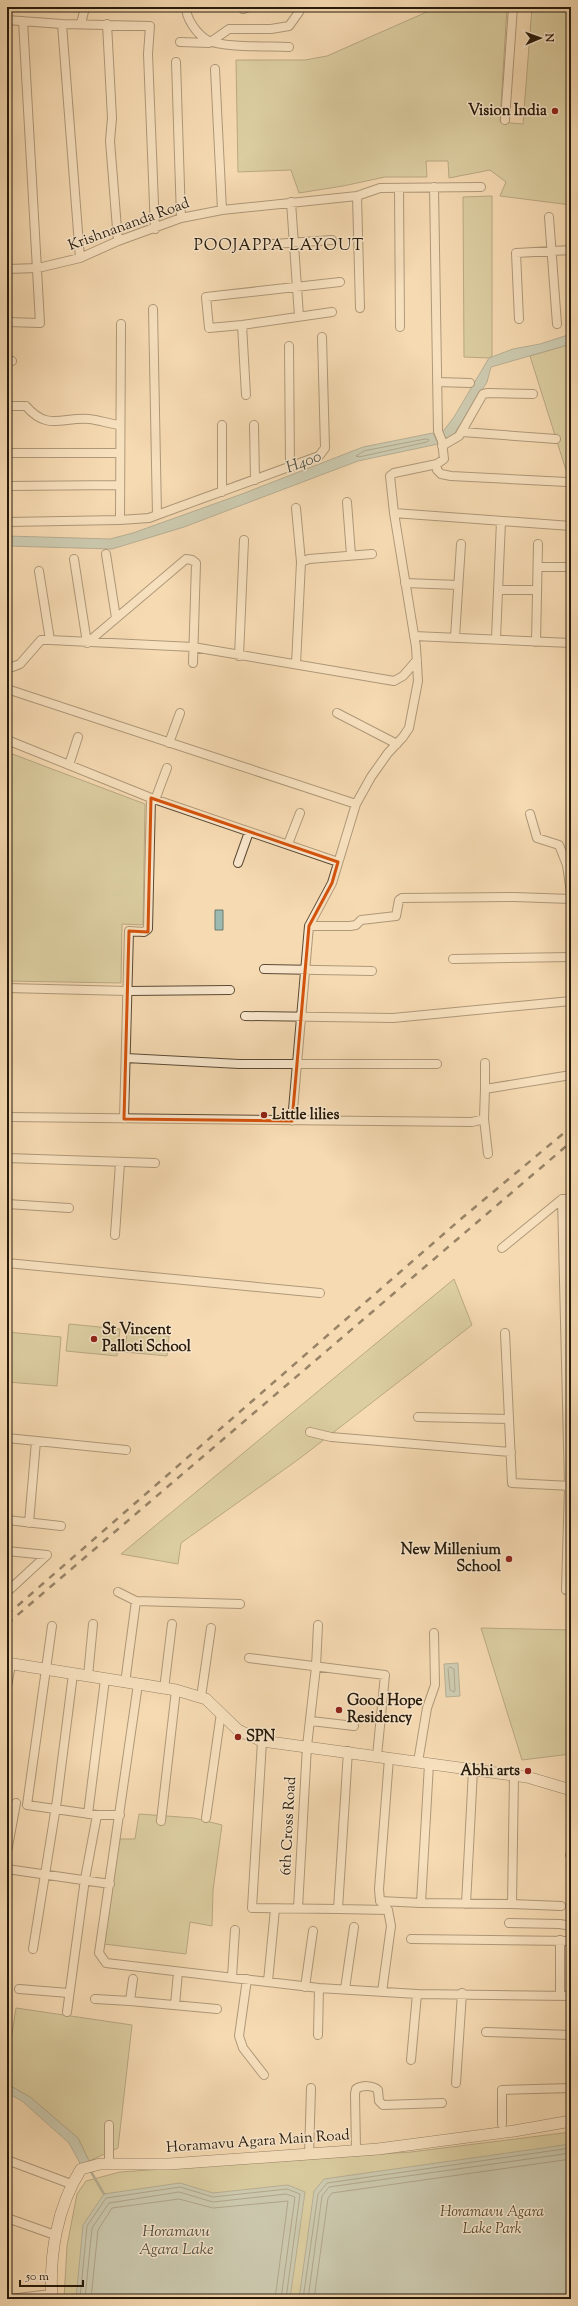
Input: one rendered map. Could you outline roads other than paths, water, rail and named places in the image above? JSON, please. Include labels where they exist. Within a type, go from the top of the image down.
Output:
[{"type":"street","points":[[81,24],[85,7]]},
{"type":"street","points":[[241,7],[243,9],[248,7]]},
{"type":"street","points":[[213,42],[220,34],[229,29],[271,29],[289,26],[299,12],[296,7]]},
{"type":"street","points":[[505,120],[513,7]]},
{"type":"street","points":[[188,9],[190,22],[206,40],[213,42]]},
{"type":"street","points":[[7,20],[62,24],[150,26],[148,54],[155,228]]},
{"type":"street","points":[[7,322],[40,323],[23,21]]},
{"type":"street","points":[[62,24],[80,258]]},
{"type":"street","points":[[107,24],[112,118],[110,141],[118,241]]},
{"type":"street","points":[[180,42],[213,42],[289,47]]},
{"type":"street","points":[[176,62],[181,218]]},
{"type":"street","points":[[215,69],[222,210]]},
{"type":"street","points":[[292,1121],[309,926],[332,883],[356,804],[371,777],[409,728],[418,681],[414,636],[394,513],[390,476],[392,474],[437,464],[444,459],[442,444],[438,432],[434,187]]},
{"type":"street","name":"Krishnananda Road","points":[[7,269],[38,268],[80,258],[118,241],[181,218],[222,210],[357,196],[380,188],[481,187]]},
{"type":"street","points":[[399,188],[400,327]]},
{"type":"street","points":[[357,196],[360,308]]},
{"type":"street","points":[[291,202],[299,316]]},
{"type":"street","points":[[549,217],[553,251],[557,324]]},
{"type":"street","points":[[259,244],[332,240]]},
{"type":"street","points":[[519,319],[516,253],[571,250]]},
{"type":"street","points":[[332,312],[242,325],[209,328],[206,297],[340,282]]},
{"type":"street","points":[[153,309],[157,515]]},
{"type":"street","points":[[120,520],[119,453],[121,324]]},
{"type":"street","points":[[242,325],[246,395]]},
{"type":"street","points":[[7,522],[149,518],[319,456],[326,448],[322,337]]},
{"type":"street","points":[[289,346],[290,467]]},
{"type":"street","points":[[437,382],[470,383]]},
{"type":"street","points":[[442,444],[456,439],[462,432],[483,394],[533,394]]},
{"type":"street","points":[[7,406],[26,406],[35,417],[49,422],[90,419],[120,425]]},
{"type":"street","points":[[222,425],[222,492]]},
{"type":"street","points":[[254,425],[255,480]]},
{"type":"street","points":[[462,432],[556,439]]},
{"type":"street","points":[[7,453],[119,453]]},
{"type":"street","points":[[437,464],[437,470],[441,474],[451,476],[567,482]]},
{"type":"street","points":[[7,486],[120,485]]},
{"type":"street","points":[[347,502],[351,555]]},
{"type":"street","points":[[296,508],[301,562],[296,664]]},
{"type":"street","points":[[394,513],[571,526]]},
{"type":"street","points":[[496,638],[501,521]]},
{"type":"street","points":[[239,656],[244,540]]},
{"type":"street","points":[[455,636],[461,544]]},
{"type":"street","points":[[536,642],[538,544]]},
{"type":"street","points":[[106,554],[116,618]]},
{"type":"street","points":[[301,562],[309,558],[372,554]]},
{"type":"street","points":[[74,559],[87,643]]},
{"type":"street","points":[[87,643],[186,559],[192,560],[196,563],[193,663]]},
{"type":"street","points":[[538,567],[571,567]]},
{"type":"street","points":[[39,571],[50,640]]},
{"type":"street","points":[[405,583],[458,585]]},
{"type":"street","points":[[498,590],[537,590]]},
{"type":"street","points":[[414,636],[496,638],[571,644]]},
{"type":"street","points":[[7,669],[20,664],[41,640],[193,647],[239,656],[394,681],[403,676],[417,660]]},
{"type":"street","points":[[7,689],[356,804]]},
{"type":"street","points":[[170,743],[180,713]]},
{"type":"street","points":[[337,713],[396,744]]},
{"type":"street","points":[[69,765],[78,737]]},
{"type":"street","points":[[7,740],[153,799],[338,862]]},
{"type":"street","points":[[124,1119],[129,932],[144,932],[148,929],[153,799],[167,768]]},
{"type":"street","points":[[288,844],[300,813]]},
{"type":"street","points":[[530,814],[537,838],[558,845],[569,864],[571,894]]},
{"type":"street","points":[[238,863],[250,832]]},
{"type":"street","points":[[309,926],[350,926],[356,925],[361,920],[396,916],[399,900],[402,898],[571,898]]},
{"type":"street","points":[[452,960],[571,957]]},
{"type":"street","points":[[264,969],[304,971],[372,971]]},
{"type":"street","points":[[7,988],[128,991],[230,990]]},
{"type":"street","points":[[245,1016],[394,1018],[571,1002]]},
{"type":"street","points":[[126,1058],[297,1064],[437,1064]]},
{"type":"street","points":[[485,1063],[484,1119],[488,1154]]},
{"type":"street","points":[[485,1089],[571,1075]]},
{"type":"street","points":[[7,1116],[292,1121],[472,1122],[484,1119]]},
{"type":"street","points":[[7,1158],[155,1163]]},
{"type":"street","points":[[115,1235],[120,1163]]},
{"type":"street","points":[[562,1199],[570,1486],[566,1590]]},
{"type":"street","points":[[502,1248],[562,1199],[571,1199]]},
{"type":"street","points":[[7,1204],[69,1208]]},
{"type":"street","points":[[7,1263],[320,1293]]},
{"type":"street","points":[[505,1333],[512,1483],[570,1486]]},
{"type":"street","points":[[418,1416],[509,1419]]},
{"type":"street","points":[[310,1432],[331,1437],[511,1452]]},
{"type":"street","points":[[7,1438],[126,1450]]},
{"type":"street","points":[[28,1523],[36,1441]]},
{"type":"street","points":[[7,1520],[61,1526]]},
{"type":"street","points":[[7,1551],[47,1556],[7,1592]]},
{"type":"street","points":[[118,1592],[136,1601],[240,1604]]},
{"type":"street","points":[[126,1683],[136,1601]]},
{"type":"street","points":[[88,1676],[93,1624]]},
{"type":"street","points":[[164,1688],[172,1624]]},
{"type":"street","name":"6th Cross Road","points":[[298,1908],[307,1746],[316,1667],[318,1625]]},
{"type":"street","points":[[27,1805],[52,1626]]},
{"type":"street","points":[[201,1697],[211,1628]]},
{"type":"street","points":[[421,1903],[426,1708],[435,1685],[434,1633]]},
{"type":"street","points":[[249,1658],[385,1675],[377,1756]]},
{"type":"street","points":[[7,1687],[9,1664],[176,1690],[206,1699],[238,1730],[262,1741],[348,1751],[514,1775],[571,1790]]},
{"type":"street","points":[[33,1949],[55,1810],[73,1674]]},
{"type":"street","points":[[88,1814],[105,1680]]},
{"type":"street","points":[[138,1684],[99,1953],[106,1963],[319,1988],[417,1994],[462,1993],[571,1996]]},
{"type":"street","points":[[161,1821],[176,1690]]},
{"type":"street","points":[[206,1818],[221,1713]]},
{"type":"street","points":[[311,1721],[354,1726]]},
{"type":"street","points":[[262,1741],[252,1908],[388,1910]]},
{"type":"street","points":[[338,1909],[348,1751]]},
{"type":"street","points":[[382,1992],[391,1926],[388,1910],[380,1902],[379,1889],[389,1758]]},
{"type":"street","points":[[466,1904],[473,1770]]},
{"type":"street","points":[[512,1904],[514,1775]]},
{"type":"street","points":[[7,1801],[55,1810],[97,1815],[120,1815]]},
{"type":"street","points":[[7,1852],[16,1803]]},
{"type":"street","points":[[67,2012],[85,1879],[97,1815]]},
{"type":"street","points":[[7,1869],[85,1879],[110,1884]]},
{"type":"street","points":[[380,1902],[561,1906]]},
{"type":"street","points":[[268,1981],[275,1909]]},
{"type":"street","points":[[509,1923],[560,1924],[571,1926]]},
{"type":"street","points":[[345,1989],[354,1927]]},
{"type":"street","points":[[232,1977],[235,1930]]},
{"type":"street","points":[[305,1987],[312,1931]]},
{"type":"street","points":[[412,1939],[571,1941]]},
{"type":"street","points":[[560,1940],[560,1996]]},
{"type":"street","points":[[175,2005],[178,1972]]},
{"type":"street","points":[[130,2001],[133,1978]]},
{"type":"street","points":[[247,1979],[239,2036],[243,2048],[264,2075]]},
{"type":"street","points":[[318,2035],[319,1988]]},
{"type":"street","points":[[19,1989],[69,1993]]},
{"type":"street","points":[[456,2083],[462,1993]]},
{"type":"street","points":[[411,2060],[417,1994]]},
{"type":"street","points":[[95,1999],[218,2009]]},
{"type":"street","points":[[486,2032],[571,2035]]},
{"type":"street","points":[[356,2150],[355,2094],[356,2089],[360,2086],[375,2087],[378,2090],[379,2101],[383,2105],[442,2103]]},
{"type":"street","points":[[309,2155],[311,2088]]},
{"type":"street","points":[[502,2124],[502,2090],[571,2088]]},
{"type":"street","name":"Horamavu Agara Main Road","points":[[52,2297],[55,2235],[71,2184],[85,2168],[109,2164],[169,2164],[309,2155],[514,2132],[571,2121]]},
{"type":"street","points":[[109,2125],[109,2164]]},
{"type":"street","points":[[7,2160],[71,2184]]},
{"type":"street","points":[[7,2218],[55,2235]]},
{"type":"street","points":[[10,2299],[52,2297]]},
{"type":"water","points":[[571,334],[571,344],[491,367],[487,382],[453,436],[448,440],[442,433],[454,417],[489,358],[513,349],[540,344]]},
{"type":"water","points":[[433,433],[438,444],[358,461],[184,527],[112,549],[7,546],[7,536],[110,539],[133,533],[242,494],[363,447]]},
{"type":"water","points":[[215,910],[223,910],[223,930],[215,930]]},
{"type":"water","points":[[458,1663],[460,1696],[446,1697],[444,1664]]},
{"type":"water","points":[[7,2084],[30,2097],[78,2138],[89,2161],[81,2165],[69,2143],[22,2101],[7,2093]]},
{"type":"water","points":[[571,2144],[571,2299],[299,2299],[314,2191],[324,2179]]},
{"type":"water","name":"Horamavu Agara Lake","points":[[180,2183],[213,2193],[288,2185],[305,2192],[290,2299],[76,2299],[83,2225],[104,2194]]},
{"type":"waterway","points":[[90,2170],[104,2194]]},
{"type":"railway","points":[[7,1615],[462,1218],[571,1127]]},
{"type":"railway","points":[[7,1624],[571,1142]]},
{"type":"place","name":"Vision India","points":[[555,111]]},
{"type":"place","name":"Little lilies","points":[[264,1115]]},
{"type":"place","name":"St Vincent Palloti School","points":[[94,1339]]},
{"type":"place","name":"New Millenium School","points":[[509,1559]]},
{"type":"place","name":"Good Hope Residency","points":[[339,1710]]},
{"type":"place","name":"SPN","points":[[238,1737]]},
{"type":"place","name":"Abhi arts","points":[[528,1771]]},
{"type":"district","name":"POOJAPPA LAYOUT","points":[[279,246]]},
{"type":"water label","name":"H400","points":[[304,463]]},
{"type":"park label","name":"Horamavu Agara Lake Park","points":[[492,2220]]}]
